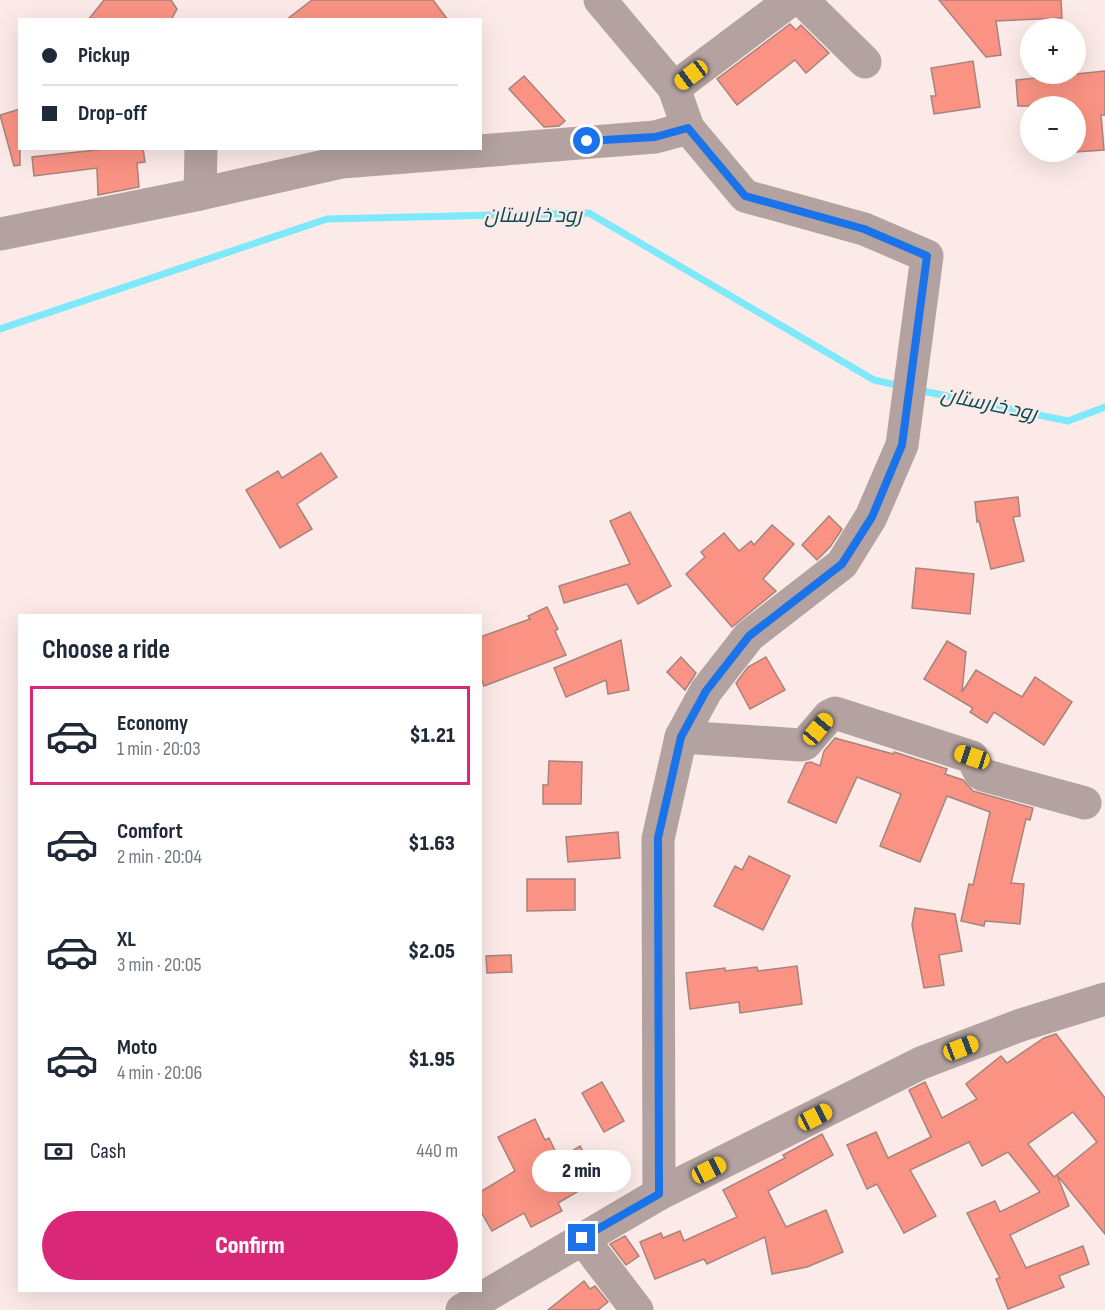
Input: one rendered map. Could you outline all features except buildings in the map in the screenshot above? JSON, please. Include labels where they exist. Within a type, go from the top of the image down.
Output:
[{"type":"street","points":[[600,0],[674,88],[688,128],[745,196],[864,229],[927,256],[902,445],[872,517],[842,564],[749,636],[706,691],[681,737],[658,838],[659,1194]]},
{"type":"street","points":[[674,88],[791,0]]},
{"type":"street","points":[[823,7],[865,62]]},
{"type":"street","points":[[0,234],[200,195],[342,162],[655,137],[688,128]]},
{"type":"street","points":[[200,195],[201,150]]},
{"type":"street","points":[[681,737],[801,745],[829,716],[835,714],[972,757],[983,775],[1085,803]]},
{"type":"street","points":[[462,1310],[659,1194],[921,1063],[1021,1025],[1105,999]]},
{"type":"street","points":[[582,1238],[637,1310]]},
{"type":"waterway","name":"رود خارستان","points":[[0,329],[327,219],[589,213],[874,380],[901,386]]},
{"type":"waterway","name":"رود خارستان","points":[[918,390],[1068,421],[1105,407]]},
{"type":"route","points":[[582,1238],[659,1194],[658,838],[681,737],[706,691],[749,636],[842,564],[872,517],[902,445],[927,256],[864,229],[745,196],[688,128],[655,137],[587,141]]}]
